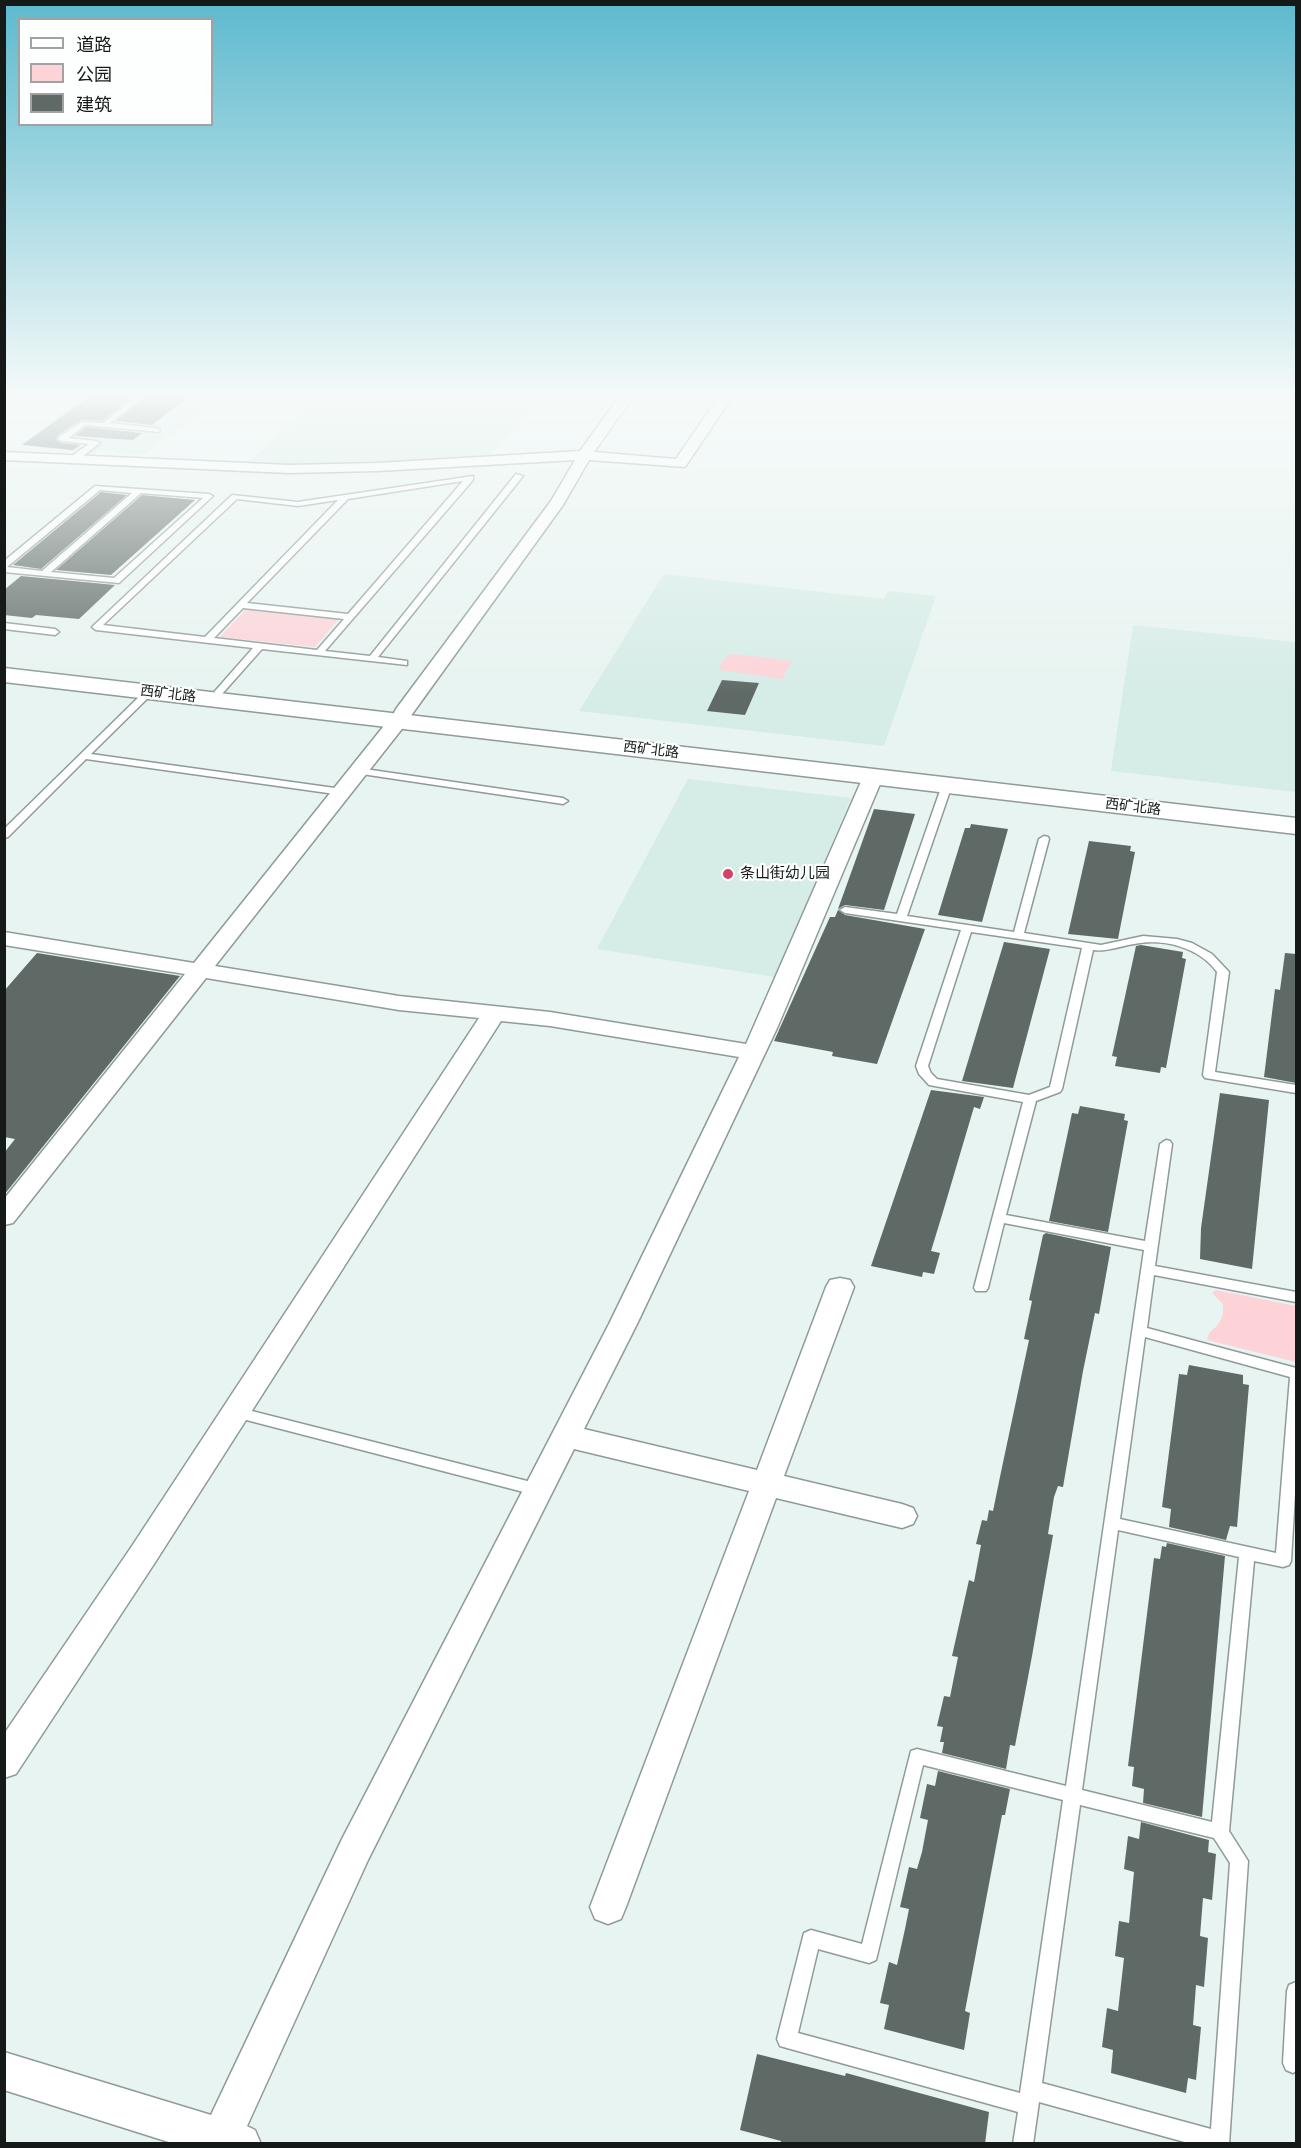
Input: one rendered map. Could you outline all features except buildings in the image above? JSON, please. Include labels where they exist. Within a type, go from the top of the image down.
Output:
[{"type":"main road","name":"西矿北路","points":[[4,667],[219,692],[873,777],[1296,826]]},
{"type":"main road","name":"西矿北路","points":[[4,675],[401,717],[1296,818]]},
{"type":"street","points":[[4,1217],[401,717],[563,493]]},
{"type":"street","points":[[4,2071],[220,2140],[355,1850],[623,1324],[753,1052],[873,777]]},
{"type":"street","points":[[4,938],[399,1003],[550,1019],[753,1052]]},
{"type":"street","points":[[4,1763],[236,1412],[494,1013]]},
{"type":"street","points":[[608,1907],[840,1287]]},
{"type":"street","points":[[566,1436],[902,1516]]},
{"type":"lane","points":[[4,567],[92,493]]},
{"type":"lane","points":[[44,573],[136,493]]},
{"type":"lane","points":[[4,567],[116,581],[208,496],[170,493]]},
{"type":"lane","points":[[370,493],[298,504],[235,497],[96,627],[404,663]]},
{"type":"lane","points":[[319,653],[457,493]]},
{"type":"lane","points":[[372,659],[505,493]]},
{"type":"lane","points":[[207,640],[345,497]]},
{"type":"lane","points":[[241,605],[350,617]]},
{"type":"lane","points":[[4,626],[56,632]]},
{"type":"lane","points":[[219,692],[260,646]]},
{"type":"lane","points":[[4,835],[150,692]]},
{"type":"lane","points":[[84,756],[342,792]]},
{"type":"lane","points":[[358,771],[563,801]]},
{"type":"lane","points":[[901,918],[947,785]]},
{"type":"lane","points":[[1018,936],[1044,839]]},
{"type":"lane","points":[[845,910],[1088,946],[1114,946],[1130,941],[1150,940],[1196,947],[1212,957],[1223,972],[1209,1075],[1296,1089]]},
{"type":"lane","points":[[967,928],[922,1066],[925,1074],[933,1082],[1030,1099],[1056,1089],[1088,946]]},
{"type":"lane","points":[[981,1288],[1030,1099]]},
{"type":"lane","points":[[1023,2144],[1166,1144]]},
{"type":"lane","points":[[999,1218],[1151,1247]]},
{"type":"lane","points":[[1148,1269],[1296,1297]]},
{"type":"lane","points":[[1140,1331],[1296,1373]]},
{"type":"lane","points":[[1112,1523],[1283,1561],[1296,1379]]},
{"type":"lane","points":[[236,1412],[539,1490]]},
{"type":"lane","points":[[1220,1832],[918,1756],[869,1954],[811,1939],[787,2039],[1220,2141],[1239,1861],[1220,1832],[1246,1553]]},
{"type":"lane","points":[[1293,2063],[1296,1991]]},
{"type":"shaded area","points":[[664,574],[884,599],[888,591],[936,596],[884,746],[579,711]]},
{"type":"shaded area","points":[[1133,625],[1296,642],[1296,792],[1111,771]]},
{"type":"shaded area","name":"条山街幼儿园","points":[[688,779],[851,798],[775,977],[597,949]]},
{"type":"green space","points":[[246,609],[339,619],[315,647],[220,637]]},
{"type":"green space","points":[[728,655],[792,661],[782,679],[721,670],[719,667]]},
{"type":"green space","points":[[1216,1290],[1296,1306],[1296,1362],[1207,1340],[1209,1333],[1219,1324],[1223,1313],[1223,1304],[1212,1293]]},
{"type":"place","name":"条山街幼儿园","points":[[728,874]]}]
